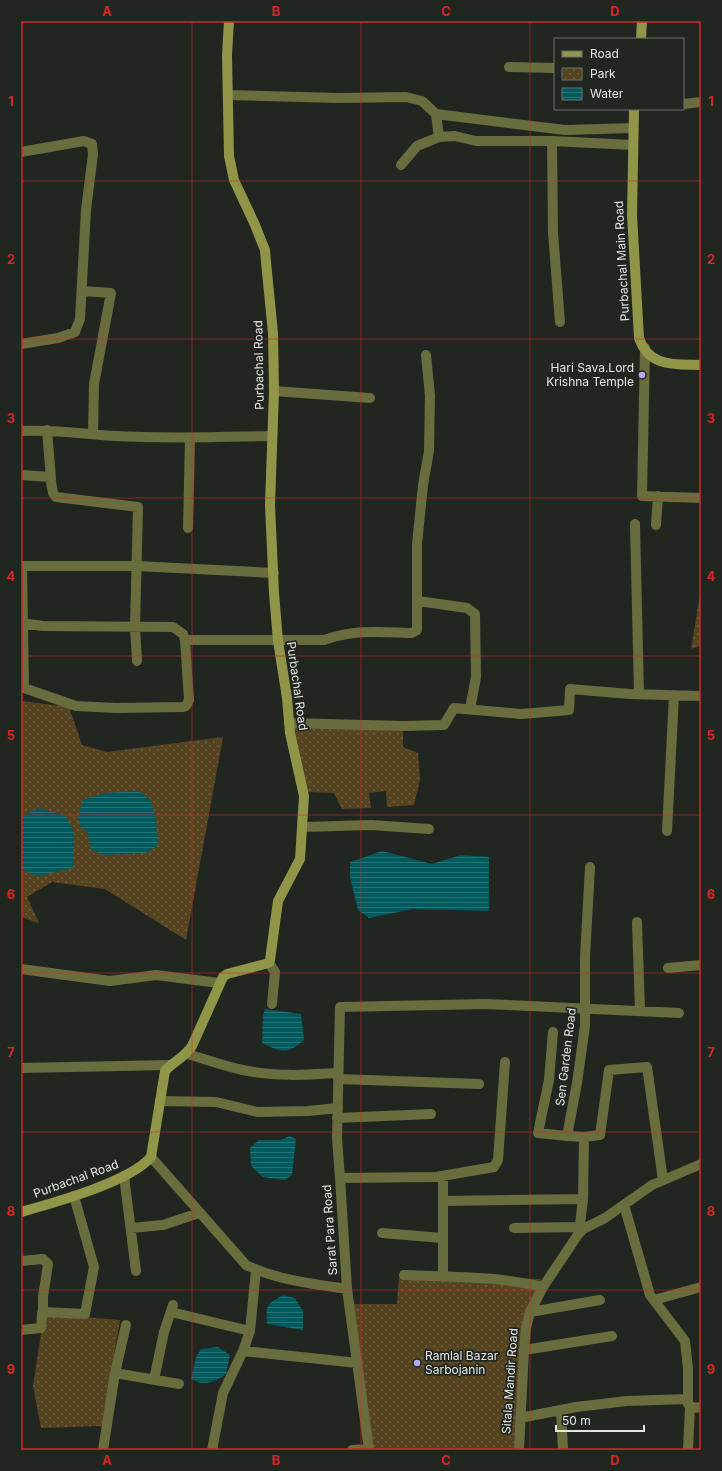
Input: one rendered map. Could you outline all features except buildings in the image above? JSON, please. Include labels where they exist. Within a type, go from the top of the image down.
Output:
[{"type":"street","name":"Purbachal Road","points":[[229,21],[228,94],[230,166],[237,188],[255,225],[264,250],[273,333],[274,391],[271,436],[270,505],[278,641],[293,747],[304,796],[300,859],[278,901],[270,960],[268,963]]},
{"type":"street","points":[[640,38],[642,21]]},
{"type":"street","points":[[509,67],[554,68]]},
{"type":"street","points":[[228,94],[340,98],[406,97],[422,101],[436,114],[565,130],[633,128]]},
{"type":"street","points":[[684,104],[701,102]]},
{"type":"street","name":"Purbachal Main Road","points":[[634,110],[632,145],[632,215],[639,338],[654,359],[664,363],[701,365]]},
{"type":"street","points":[[436,114],[439,137]]},
{"type":"street","points":[[401,165],[417,146],[439,137],[455,136],[483,141],[552,141],[632,145]]},
{"type":"street","points":[[21,152],[84,141],[89,142],[93,146],[86,210],[80,319],[75,332],[58,338],[21,344]]},
{"type":"street","points":[[552,141],[553,233],[560,322]]},
{"type":"street","points":[[82,291],[111,293],[94,384],[93,434]]},
{"type":"street","points":[[645,348],[642,496],[701,498]]},
{"type":"street","points":[[185,640],[324,640],[344,634],[373,631],[412,633],[417,630],[417,544],[423,485],[429,451],[430,396],[426,355]]},
{"type":"street","points":[[274,391],[370,398]]},
{"type":"street","points":[[47,430],[52,493],[56,497],[138,507],[135,627],[137,661]]},
{"type":"street","points":[[21,431],[47,430],[93,434],[190,438],[271,436]]},
{"type":"street","points":[[188,528],[190,438]]},
{"type":"street","points":[[21,471],[48,476],[51,479]]},
{"type":"street","points":[[656,525],[658,496]]},
{"type":"street","points":[[634,524],[639,694]]},
{"type":"street","points":[[23,623],[43,626],[173,627],[183,634],[185,640],[189,700],[186,706],[183,707],[116,708],[76,706],[22,687],[22,566],[137,566],[274,573]]},
{"type":"street","points":[[418,601],[467,608],[475,614],[476,677],[470,709]]},
{"type":"street","points":[[289,723],[402,726],[444,725],[454,708],[522,714],[569,710],[570,689],[639,694],[701,696]]},
{"type":"street","points":[[667,831],[674,695]]},
{"type":"street","points":[[303,827],[371,825],[429,829]]},
{"type":"street","name":"Sen Garden Road","points":[[567,1136],[577,1084],[586,1008],[585,957],[590,867]]},
{"type":"street","points":[[637,922],[640,1011]]},
{"type":"street","points":[[272,1004],[275,972],[268,963],[227,974],[219,983],[195,1039],[186,1054],[170,1065],[165,1071],[151,1157],[241,1262],[256,1270],[308,1284],[347,1289]]},
{"type":"street","points":[[668,968],[701,964]]},
{"type":"street","points":[[21,969],[105,981],[156,975],[219,983]]},
{"type":"street","name":"Sarat Para Road","points":[[369,1450],[347,1289],[340,1178],[338,1113],[340,1007],[486,1004],[586,1008]]},
{"type":"street","points":[[586,1008],[679,1013]]},
{"type":"street","points":[[553,1032],[549,1080],[538,1133],[584,1137],[600,1135],[609,1070],[647,1067],[663,1180]]},
{"type":"street","points":[[186,1054],[241,1070],[277,1075],[338,1076],[479,1084]]},
{"type":"street","points":[[340,1178],[443,1176],[494,1167],[497,1164],[505,1062]]},
{"type":"street","points":[[21,1068],[170,1065]]},
{"type":"street","points":[[160,1101],[216,1102],[258,1112],[308,1111],[338,1113],[431,1114]]},
{"type":"street","points":[[579,1230],[583,1199],[584,1137]]},
{"type":"street","name":"Purbachal Road","points":[[21,1212],[74,1196],[124,1176],[147,1162],[151,1157]]},
{"type":"street","points":[[514,1228],[579,1230],[624,1206],[652,1185],[701,1164]]},
{"type":"street","points":[[124,1176],[136,1271]]},
{"type":"street","points":[[443,1176],[442,1238],[444,1277]]},
{"type":"street","points":[[43,1312],[85,1314],[94,1267],[74,1196]]},
{"type":"street","points":[[443,1201],[583,1199]]},
{"type":"street","points":[[624,1206],[650,1295],[685,1341],[688,1368],[689,1403],[688,1450]]},
{"type":"street","points":[[131,1228],[163,1225],[199,1213]]},
{"type":"street","name":"Sitala Mandir Road","points":[[519,1450],[524,1350],[526,1328],[530,1312],[543,1287],[579,1230]]},
{"type":"street","points":[[382,1233],[442,1238]]},
{"type":"street","points":[[21,1261],[43,1259],[48,1264],[41,1328],[21,1330]]},
{"type":"street","points":[[212,1450],[223,1393],[243,1351],[250,1331],[256,1270]]},
{"type":"street","points":[[404,1275],[479,1277],[519,1281],[543,1287]]},
{"type":"street","points":[[654,1300],[701,1287]]},
{"type":"street","points":[[530,1312],[600,1300]]},
{"type":"street","points":[[152,1379],[155,1375],[164,1332],[172,1308],[250,1331]]},
{"type":"street","points":[[103,1450],[115,1373],[126,1325]]},
{"type":"street","points":[[524,1350],[612,1336]]},
{"type":"street","points":[[243,1351],[358,1363]]},
{"type":"street","points":[[115,1373],[179,1384]]},
{"type":"street","points":[[520,1418],[561,1410],[627,1401],[689,1403],[701,1407]]},
{"type":"street","points":[[561,1410],[563,1450]]},
{"type":"street","points":[[352,1450],[369,1450]]},
{"type":"green space","points":[[701,588],[701,646],[691,649]]},
{"type":"green space","points":[[21,701],[69,707],[82,745],[107,752],[223,737],[186,940],[105,889],[52,882],[27,897],[39,923],[21,917]]},
{"type":"green space","points":[[289,723],[403,730],[403,747],[418,753],[420,780],[414,805],[387,807],[386,791],[369,793],[371,808],[342,809],[334,793],[305,792]]},
{"type":"green space","points":[[399,1276],[541,1279],[529,1320],[520,1450],[366,1450],[351,1304],[397,1304]]},
{"type":"green space","points":[[44,1314],[120,1320],[102,1426],[41,1428],[33,1386]]},
{"type":"water","points":[[139,791],[151,801],[156,820],[158,845],[146,853],[103,855],[91,849],[87,831],[81,828],[78,818],[83,800],[104,793]]},
{"type":"water","points":[[38,808],[65,815],[74,832],[73,868],[38,876],[21,870],[21,817]]},
{"type":"water","points":[[382,851],[432,864],[461,855],[489,857],[489,911],[413,909],[369,918],[358,910],[350,877],[350,862]]},
{"type":"water","points":[[265,1009],[301,1014],[304,1040],[288,1050],[279,1050],[262,1043],[263,1016]]},
{"type":"water","points":[[290,1136],[296,1139],[292,1175],[285,1180],[263,1177],[251,1166],[250,1148],[259,1140],[280,1140]]},
{"type":"water","points":[[283,1295],[295,1298],[303,1311],[303,1330],[267,1324],[268,1306]]},
{"type":"water","points":[[218,1347],[230,1355],[226,1374],[217,1380],[205,1383],[191,1379],[196,1357],[201,1349]]},
{"type":"place","name":"Hari Sava.Lord Krishna Temple","points":[[642,375]]},
{"type":"place","name":"Ramlal Bazar Sarbojanin","points":[[417,1363]]}]
